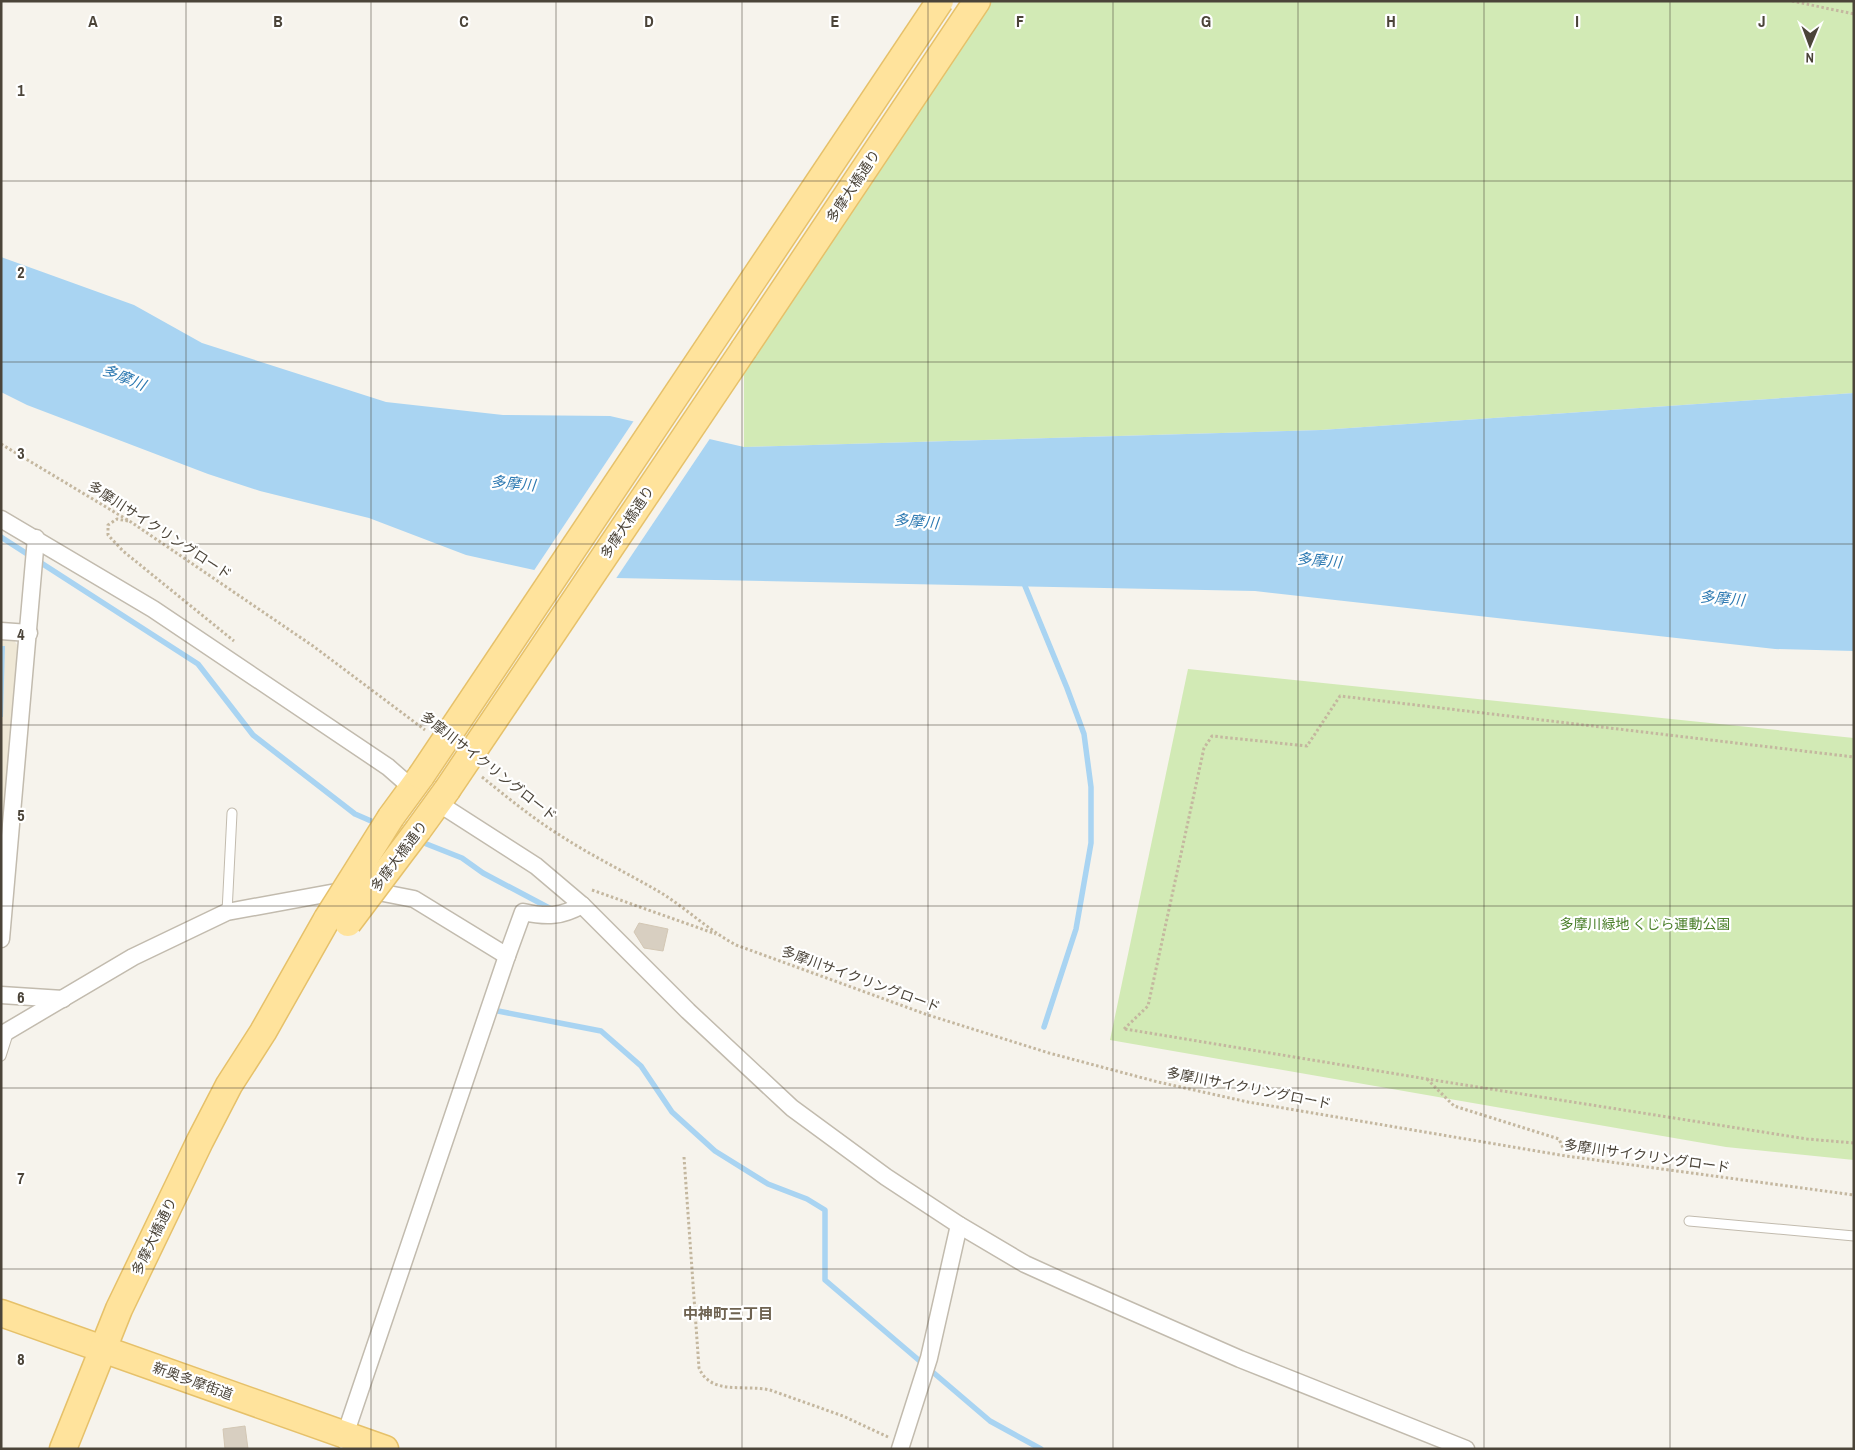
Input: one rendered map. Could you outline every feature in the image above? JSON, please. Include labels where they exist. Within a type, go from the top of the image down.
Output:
[{"type":"main road","name":"多摩大橋通り","points":[[63,1449],[119,1309],[229,1085],[338,921],[392,818],[940,1]]},
{"type":"main road","name":"多摩大橋通り","points":[[338,921],[418,830],[443,796],[977,1]]},
{"type":"main road","name":"新奥多摩街道","points":[[1,1313],[104,1349],[346,1442],[385,1449]]},
{"type":"street","points":[[1,519],[36,544],[153,609],[388,767],[416,782]]},
{"type":"street","points":[[1,939],[36,544]]},
{"type":"street","points":[[1,631],[29,633]]},
{"type":"street","points":[[443,796],[536,866],[576,909],[792,1108],[886,1177],[959,1225],[1026,1264],[1067,1283],[1240,1359],[1466,1449]]},
{"type":"street","points":[[5,1033],[132,956],[227,912],[358,888],[414,899],[507,956]]},
{"type":"street","points":[[346,1442],[523,912],[546,916],[576,909]]},
{"type":"street","points":[[1,995],[63,999]]},
{"type":"street","points":[[901,1446],[928,1358],[959,1225]]},
{"type":"lane","points":[[227,912],[232,813]]},
{"type":"lane","points":[[1,1056],[5,1033]]},
{"type":"lane","points":[[1689,1221],[1854,1236]]},
{"type":"path","points":[[1792,1],[1854,14]]},
{"type":"path","name":"多摩川サイクリングロード","points":[[1,444],[131,522],[313,646],[427,732]]},
{"type":"path","points":[[131,522],[117,519],[108,525],[108,535],[123,552],[237,643]]},
{"type":"path","points":[[1854,757],[1340,696],[1307,746],[1212,736],[1204,748],[1148,1006],[1124,1029],[1807,1139],[1854,1143]]},
{"type":"path","name":"多摩川サイクリングロード","points":[[477,773],[520,808],[560,835],[659,892],[694,915],[719,935],[762,955],[928,1016],[1049,1053],[1158,1082],[1248,1102],[1566,1156],[1854,1195]]},
{"type":"path","points":[[591,889],[719,935]]},
{"type":"path","points":[[1427,1079],[1454,1106],[1560,1139],[1563,1148]]},
{"type":"path","points":[[684,1157],[700,1368],[703,1377],[715,1385],[724,1387],[770,1390],[843,1416],[901,1446]]},
{"type":"shaded area","points":[[1,636],[12,637],[19,648],[1,880]]},
{"type":"green space","points":[[977,1],[1854,1],[1854,393],[1321,430],[744,447],[744,349]]},
{"type":"green space","name":"多摩川緑地 くじら運動公園","points":[[1188,669],[1854,738],[1854,1160],[1726,1147],[1110,1040]]},
{"type":"water","name":"多摩川","points":[[1,257],[134,305],[202,343],[386,402],[503,415],[610,416],[744,447],[1321,430],[1854,393],[1854,651],[1775,649],[1255,591],[566,577],[466,555],[369,518],[260,491],[208,474],[27,405],[1,392]]},
{"type":"water","points":[[1,646],[5,646],[3,717],[1,717]]},
{"type":"pier","points":[[635,419],[711,437],[615,580],[566,579],[533,572]]},
{"type":"building","points":[[639,923],[668,929],[663,951],[644,948],[634,932]]},
{"type":"building","points":[[245,1426],[248,1449],[225,1449],[223,1429]]},
{"type":"waterway","points":[[1,537],[198,664],[253,735],[355,814],[378,824]]},
{"type":"waterway","points":[[1025,586],[1084,734],[1091,787],[1091,843],[1076,929],[1044,1027]]},
{"type":"waterway","points":[[419,841],[462,858],[483,873],[553,910]]},
{"type":"waterway","points":[[498,1011],[601,1031],[641,1066],[672,1112],[715,1151],[768,1184],[807,1199],[825,1210],[825,1280],[990,1421],[1041,1449]]},
{"type":"district","name":"中神町三丁目","points":[[728,1313]]}]
